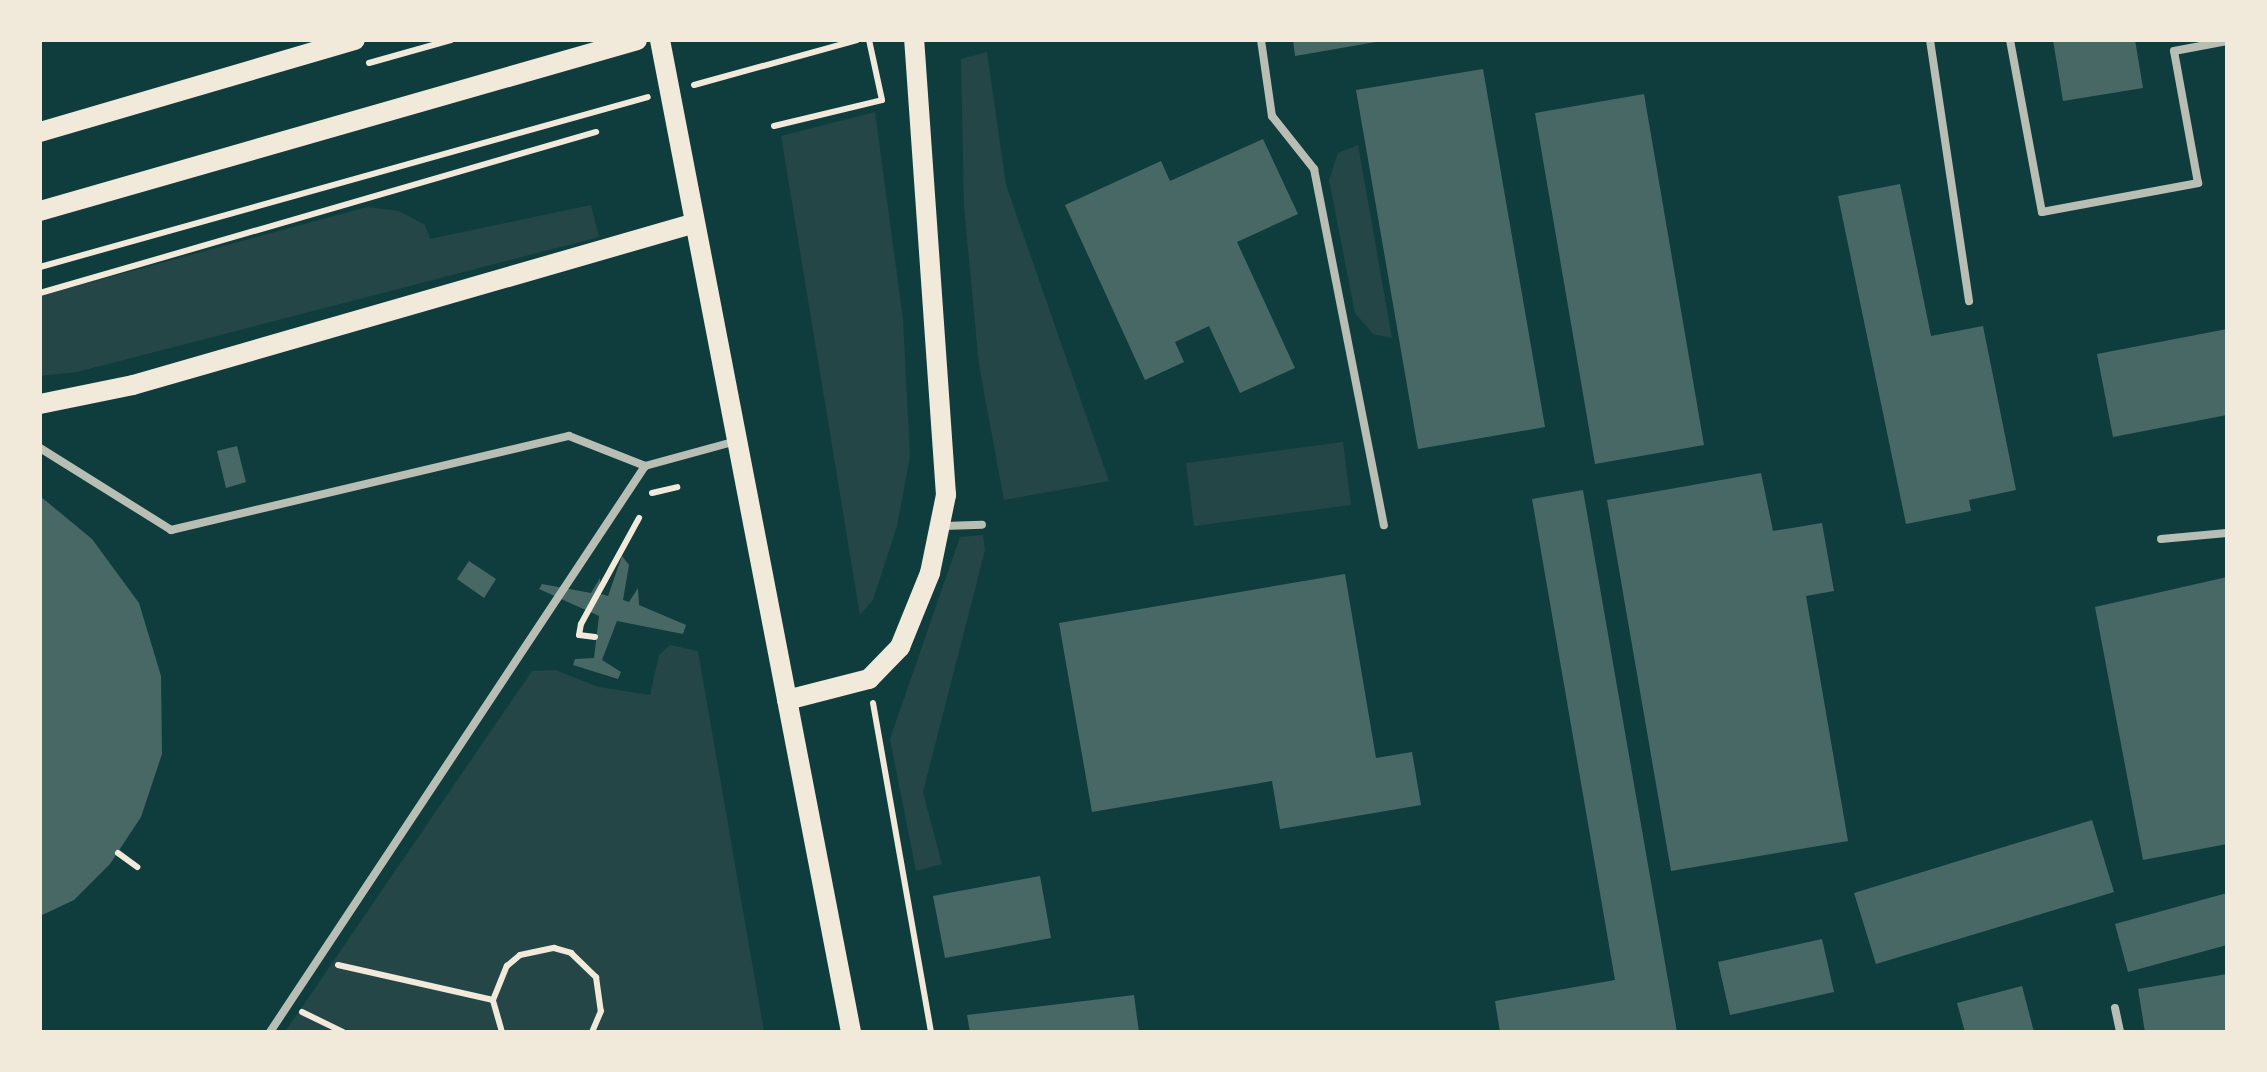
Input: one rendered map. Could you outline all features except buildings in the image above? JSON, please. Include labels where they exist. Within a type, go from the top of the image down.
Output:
[{"type":"main road","points":[[40,132],[355,40]]},
{"type":"main road","points":[[40,211],[637,40]]},
{"type":"main road","points":[[660,40],[732,442],[851,1032]]},
{"type":"main road","points":[[787,700],[868,680],[900,647],[930,574],[946,457],[914,40]]},
{"type":"main road","points":[[40,404],[134,385],[692,224]]},
{"type":"lane","points":[[1261,40],[1272,116],[1314,169],[1384,525]]},
{"type":"lane","points":[[1930,40],[1969,301]]},
{"type":"lane","points":[[2010,40],[2042,212],[2198,183],[2174,51],[2227,41]]},
{"type":"lane","points":[[40,448],[171,530],[568,436],[645,466],[732,442]]},
{"type":"lane","points":[[270,1032],[645,466]]},
{"type":"lane","points":[[939,526],[982,525]]},
{"type":"lane","points":[[2161,539],[2227,533]]},
{"type":"lane","points":[[2115,1008],[2120,1032]]},
{"type":"path","points":[[680,88],[857,40]]},
{"type":"path","points":[[774,126],[882,100],[869,40]]},
{"type":"path","points":[[40,267],[661,94]]},
{"type":"path","points":[[40,293],[596,132]]},
{"type":"path","points":[[596,638],[579,635],[581,624],[654,491],[677,487]]},
{"type":"path","points":[[868,680],[931,1032]]},
{"type":"path","points":[[118,852],[137,867]]},
{"type":"path","points":[[502,1032],[493,1000],[497,982],[520,955],[554,948],[586,963],[601,994],[592,1032]]},
{"type":"path","points":[[317,961],[493,1000]]},
{"type":"path","points":[[287,1005],[343,1032]]},
{"type":"shaded area","points":[[987,52],[1006,185],[1109,481],[1004,500],[979,365],[964,207],[961,59]]},
{"type":"shaded area","points":[[875,112],[903,319],[910,457],[897,526],[873,600],[860,615],[781,136]]},
{"type":"shaded area","points":[[1358,145],[1392,338],[1373,334],[1355,313],[1329,180],[1338,153]]},
{"type":"shaded area","points":[[591,205],[599,237],[77,372],[40,376],[40,296],[367,207],[399,211],[425,225],[430,239]]},
{"type":"shaded area","points":[[1343,442],[1351,505],[1194,526],[1186,463]]},
{"type":"shaded area","points":[[983,535],[985,550],[923,792],[942,864],[916,871],[890,739],[960,537]]},
{"type":"shaded area","points":[[670,645],[698,651],[764,1032],[285,1032],[532,671],[555,670],[599,687],[650,695],[659,655]]}]
